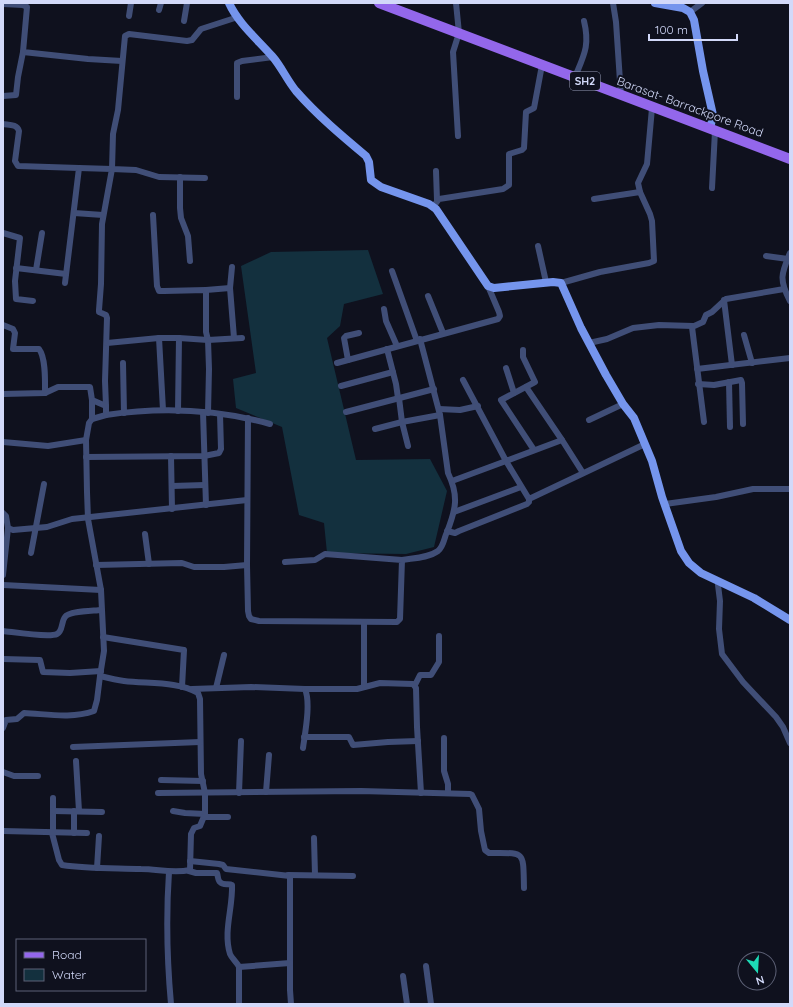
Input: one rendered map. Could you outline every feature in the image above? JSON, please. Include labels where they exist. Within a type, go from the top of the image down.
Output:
[{"type":"main road","name":"Barasat- Barrackpore Road","points":[[379,3],[575,77],[652,108],[790,159]]},
{"type":"street","points":[[129,16],[131,3]]},
{"type":"street","points":[[159,10],[160,3]]},
{"type":"street","points":[[184,21],[187,3]]},
{"type":"street","points":[[229,3],[238,17],[273,57],[296,90],[327,122],[366,156],[369,162],[370,177],[374,182],[381,187],[429,204],[435,204],[508,187],[509,154],[524,148],[526,112],[534,108],[542,65]]},
{"type":"street","points":[[456,3],[459,33],[453,52],[458,136]]},
{"type":"street","points":[[613,3],[616,22],[621,96]]},
{"type":"street","points":[[655,3],[683,8],[690,12],[694,20],[713,116],[712,188]]},
{"type":"street","points":[[690,12],[702,3]]},
{"type":"street","points":[[3,4],[24,5],[28,8],[16,95],[3,96]]},
{"type":"street","points":[[106,416],[105,381],[107,316],[98,310],[101,284],[102,224],[112,169],[113,134],[118,110],[125,36],[187,41],[192,40],[199,30],[238,17]]},
{"type":"street","points":[[575,77],[587,46],[587,34],[584,21]]},
{"type":"street","points":[[23,52],[122,61]]},
{"type":"street","points":[[238,97],[237,63],[273,57]]},
{"type":"street","points":[[488,286],[494,288],[546,282],[561,284],[600,272],[654,261],[652,221],[640,192],[638,183],[647,164],[652,108]]},
{"type":"street","points":[[3,124],[18,128],[19,131],[15,161],[18,166],[136,170],[159,177],[205,178]]},
{"type":"street","points":[[65,283],[79,168]]},
{"type":"street","points":[[337,363],[498,319],[500,316],[488,286],[435,204],[436,172]]},
{"type":"street","points":[[180,177],[181,218],[188,236],[190,261]]},
{"type":"street","points":[[594,199],[640,192]]},
{"type":"street","points":[[74,213],[103,215]]},
{"type":"street","points":[[152,215],[157,286],[159,291],[164,292],[230,288]]},
{"type":"street","points":[[3,233],[20,238],[15,281],[16,299],[33,301]]},
{"type":"street","points":[[36,270],[42,233]]},
{"type":"street","points":[[538,246],[546,282]]},
{"type":"street","points":[[766,256],[789,256],[783,269],[783,275],[784,289],[790,301]]},
{"type":"street","points":[[232,267],[230,288],[234,338]]},
{"type":"street","points":[[16,268],[66,274]]},
{"type":"street","points":[[285,562],[316,560],[325,554],[402,560],[430,555],[440,549],[443,544],[454,512],[456,496],[448,473],[434,389],[418,340],[392,271]]},
{"type":"street","points":[[783,275],[790,275]]},
{"type":"street","points":[[561,284],[589,344],[623,404],[634,418],[652,461],[681,551],[689,563],[701,572],[754,598],[790,620]]},
{"type":"street","points":[[589,344],[608,339],[631,328],[652,326],[694,326],[703,322],[704,316],[712,312],[724,300],[784,289]]},
{"type":"street","points":[[206,290],[206,332],[208,340],[209,369],[204,456],[206,505]]},
{"type":"street","points":[[428,296],[443,334]]},
{"type":"street","points":[[724,300],[732,365]]},
{"type":"street","points":[[384,309],[386,321],[397,346]]},
{"type":"street","points":[[3,325],[13,329],[15,333],[14,348],[39,349],[41,352],[43,358],[45,393]]},
{"type":"street","points":[[694,326],[692,329],[704,422]]},
{"type":"street","points":[[348,360],[344,338],[346,336],[359,333]]},
{"type":"street","points":[[744,335],[752,363]]},
{"type":"street","points":[[107,343],[158,338],[208,340],[242,338]]},
{"type":"street","points":[[158,338],[163,410]]},
{"type":"street","points":[[178,338],[178,411]]},
{"type":"street","points":[[387,349],[408,446]]},
{"type":"street","points":[[523,350],[523,357],[535,382],[502,399],[501,401],[534,450]]},
{"type":"street","points":[[697,369],[790,358]]},
{"type":"street","points":[[123,363],[124,413]]},
{"type":"street","points":[[506,368],[514,393]]},
{"type":"street","points":[[341,386],[393,372]]},
{"type":"street","points":[[463,380],[529,499]]},
{"type":"street","points":[[698,384],[714,385],[741,380],[743,424]]},
{"type":"street","points":[[729,382],[730,427]]},
{"type":"street","points":[[3,394],[45,393],[58,387],[90,387],[91,389],[92,419],[89,423],[86,440],[88,518],[101,590],[104,651],[94,711],[77,715],[24,713],[17,719],[6,720],[3,728]]},
{"type":"street","points":[[526,387],[583,473]]},
{"type":"street","points":[[346,412],[434,389]]},
{"type":"street","points":[[92,400],[106,406]]},
{"type":"street","points":[[589,420],[623,404]]},
{"type":"street","points":[[375,429],[439,412],[460,410],[478,406]]},
{"type":"street","points":[[92,419],[124,413],[163,410],[220,414],[248,418],[270,424]]},
{"type":"street","points":[[86,457],[204,456],[219,452],[221,449],[220,414]]},
{"type":"street","points":[[248,418],[247,565],[248,611],[251,619],[259,621],[397,622],[400,619],[402,560]]},
{"type":"street","points":[[3,442],[48,446],[86,440]]},
{"type":"street","points":[[452,481],[562,440]]},
{"type":"street","points":[[447,531],[459,531],[527,504],[529,499],[645,444]]},
{"type":"street","points":[[171,456],[172,509]]},
{"type":"street","points":[[31,553],[44,484]]},
{"type":"street","points":[[172,486],[205,485]]},
{"type":"street","points":[[454,512],[521,487]]},
{"type":"street","points":[[665,504],[716,497],[753,489],[790,489]]},
{"type":"street","points":[[8,528],[13,530],[46,527],[72,520],[247,500]]},
{"type":"street","points":[[3,513],[6,516],[8,528],[5,544],[3,575]]},
{"type":"street","points":[[145,534],[149,564]]},
{"type":"street","points":[[96,565],[182,563],[194,567],[224,567],[247,565]]},
{"type":"street","points":[[718,581],[720,601],[719,629],[722,654],[743,682],[776,717],[783,727],[790,743]]},
{"type":"street","points":[[3,585],[101,590]]},
{"type":"street","points":[[3,631],[56,634],[60,631],[64,617],[67,615],[72,613],[101,610]]},
{"type":"street","points":[[364,622],[364,687]]},
{"type":"street","points":[[421,793],[415,685],[420,675],[431,675],[438,664],[439,636]]},
{"type":"street","points":[[103,637],[184,650],[182,687]]},
{"type":"street","points":[[216,688],[224,655]]},
{"type":"street","points":[[3,659],[40,660],[43,672],[100,673],[124,681],[163,684],[192,689],[251,687],[346,689],[380,683],[415,685]]},
{"type":"street","points":[[189,870],[191,834],[194,828],[200,826],[205,816],[205,793],[200,742],[200,700],[198,693],[192,689]]},
{"type":"street","points":[[302,748],[306,716],[307,694],[305,689]]},
{"type":"street","points":[[304,737],[349,737],[352,745],[418,741]]},
{"type":"street","points":[[444,738],[444,771],[448,784],[448,793]]},
{"type":"street","points":[[239,793],[241,741]]},
{"type":"street","points":[[73,747],[200,742]]},
{"type":"street","points":[[266,792],[269,755]]},
{"type":"street","points":[[74,833],[77,811],[76,762]]},
{"type":"street","points":[[3,772],[14,776],[38,776]]},
{"type":"street","points":[[161,780],[203,781]]},
{"type":"street","points":[[158,793],[361,790],[472,795],[479,809],[486,852],[516,853],[521,856],[523,861],[524,888]]},
{"type":"street","points":[[53,798],[53,833],[58,860],[62,865],[74,867],[144,869],[168,872],[189,870],[196,873],[217,873],[219,882],[222,884],[232,885],[228,920],[228,943],[231,956],[239,967],[239,1004]]},
{"type":"street","points":[[53,811],[102,812]]},
{"type":"street","points":[[173,811],[205,816],[228,817]]},
{"type":"street","points":[[4,832],[87,833]]},
{"type":"street","points":[[97,868],[99,836]]},
{"type":"street","points":[[314,838],[314,875]]},
{"type":"street","points":[[190,861],[219,864],[226,869],[288,875],[353,876]]},
{"type":"street","points":[[168,872],[168,973],[171,1004]]},
{"type":"street","points":[[288,875],[290,878],[291,1004]]},
{"type":"street","points":[[239,967],[290,963]]},
{"type":"street","points":[[426,966],[431,1004]]},
{"type":"street","points":[[403,976],[407,1004]]},
{"type":"water","points":[[368,250],[383,294],[344,304],[340,326],[327,338],[356,460],[430,459],[447,491],[434,547],[406,554],[327,553],[324,523],[299,515],[282,427],[236,408],[233,379],[256,373],[241,266],[271,252]]}]
